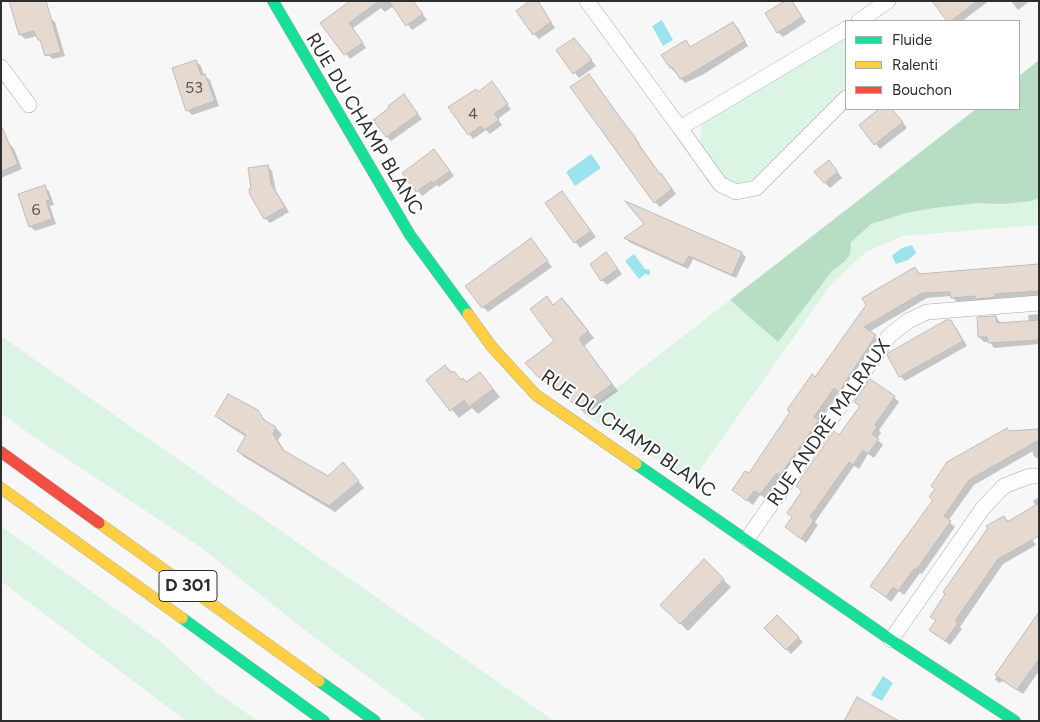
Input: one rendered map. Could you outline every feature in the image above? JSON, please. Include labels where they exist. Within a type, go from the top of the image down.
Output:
[{"type":"main road","name":"RUE DU CHAMP BLANC","points":[[273,1],[284,23],[410,235],[492,347],[536,395],[891,640],[1015,721]]},
{"type":"main road","name":"D 301","points":[[1,452],[375,721]]},
{"type":"main road","name":"D 301","points":[[1,488],[324,721]]},
{"type":"street","points":[[587,1],[720,184],[736,192],[756,188],[845,99]]},
{"type":"street","points":[[866,15],[888,1]]},
{"type":"street","points":[[680,128],[845,30]]},
{"type":"street","points":[[1,67],[29,105]]},
{"type":"street","name":"RUE ANDRÉ MALRAUX","points":[[747,539],[889,336],[908,321],[927,312],[1039,303]]},
{"type":"street","points":[[891,640],[983,508],[1004,486],[1030,476],[1039,476]]},
{"type":"green space","points":[[845,37],[845,90],[750,182],[726,182],[702,151],[700,140],[701,128],[705,121]]},
{"type":"green space","points":[[1039,60],[1039,225],[902,236],[866,252],[832,283],[692,481],[583,414],[975,110],[1020,110],[1020,75]]},
{"type":"green space","points":[[1039,60],[1039,198],[1031,201],[1002,204],[978,203],[933,208],[906,213],[871,224],[851,242],[850,254],[845,261],[832,271],[778,342],[730,300],[975,110],[1020,110],[1020,75]]},
{"type":"green space","points":[[1,336],[554,721],[428,721],[310,634],[199,546],[31,435],[1,413]]},
{"type":"green space","points":[[1,526],[161,642],[216,692],[258,721],[186,721],[1,581]]},
{"type":"water","points":[[662,20],[673,40],[663,46],[652,26]]},
{"type":"water","points":[[591,154],[601,168],[575,186],[566,172]]},
{"type":"water","points":[[912,245],[916,253],[908,260],[896,264],[892,256],[902,248]]},
{"type":"water","points":[[634,254],[645,269],[650,270],[650,275],[645,274],[639,279],[625,261]]},
{"type":"water","points":[[883,676],[893,683],[882,701],[871,695]]},
{"type":"building","points":[[9,1],[46,1],[61,52],[45,56],[40,40],[38,40],[34,31],[19,35]]},
{"type":"building","points":[[350,1],[379,1],[349,23],[363,43],[344,55],[320,23]]},
{"type":"building","points":[[389,1],[413,1],[423,14],[406,26]]},
{"type":"building","points":[[530,1],[538,1],[551,22],[533,35],[516,11]]},
{"type":"building","points":[[785,1],[792,1],[802,17],[777,33],[765,13]]},
{"type":"building","points":[[932,1],[977,1],[952,20],[946,20]]},
{"type":"building","points":[[733,22],[745,41],[689,75],[680,79],[661,55],[686,40],[690,47]]},
{"type":"building","points":[[574,38],[592,60],[573,74],[556,50]]},
{"type":"building","points":[[196,60],[201,75],[205,74],[215,101],[186,111],[172,68]]},
{"type":"building","points":[[589,74],[672,189],[654,203],[570,87]]},
{"type":"building","points":[[492,81],[508,104],[494,114],[499,120],[484,130],[481,126],[468,135],[448,107],[476,89],[478,92]]},
{"type":"building","points":[[404,94],[418,114],[386,137],[373,120]]},
{"type":"building","points":[[878,110],[893,110],[903,122],[874,145],[859,125]]},
{"type":"building","points":[[1,125],[18,164],[1,172]]},
{"type":"building","points":[[434,149],[450,171],[416,192],[402,173]]},
{"type":"building","points":[[829,160],[838,172],[824,183],[814,172]]},
{"type":"building","points":[[268,165],[271,184],[285,207],[264,219],[250,195],[249,189],[251,188],[248,168]]},
{"type":"building","points":[[45,185],[50,200],[46,201],[52,219],[29,227],[18,194]]},
{"type":"building","points":[[562,191],[591,231],[574,243],[545,203]]},
{"type":"building","points":[[625,201],[742,252],[732,275],[689,256],[683,265],[624,238],[644,224]]},
{"type":"building","points":[[531,238],[548,261],[482,308],[465,286]]},
{"type":"building","points":[[606,252],[618,269],[601,281],[590,264]]},
{"type":"building","points":[[1039,264],[1039,291],[995,294],[995,297],[976,299],[975,296],[951,298],[950,292],[922,293],[864,327],[876,335],[839,392],[834,388],[814,417],[819,420],[780,475],[777,473],[760,494],[754,491],[747,501],[732,490],[745,471],[749,473],[790,412],[787,410],[812,374],[815,377],[866,305],[862,298],[915,267],[919,274]]},
{"type":"building","points":[[547,296],[553,305],[562,298],[588,331],[579,339],[612,384],[579,408],[551,385],[549,386],[542,375],[539,378],[525,363],[554,341],[530,309]]},
{"type":"building","points":[[996,316],[997,323],[1039,320],[1039,340],[988,343],[987,337],[978,337],[977,317]]},
{"type":"building","points":[[946,320],[951,320],[963,341],[899,377],[887,355],[888,353]]},
{"type":"building","points":[[445,365],[451,373],[454,371],[461,380],[463,378],[466,382],[480,372],[493,389],[469,407],[464,400],[450,411],[426,380]]},
{"type":"building","points":[[870,379],[895,396],[875,425],[877,427],[872,434],[879,439],[868,454],[863,450],[853,465],[849,462],[810,517],[814,520],[801,539],[785,527],[792,517],[787,513],[802,491],[796,486],[834,431],[839,435],[860,406],[854,402]]},
{"type":"building","points":[[228,394],[258,410],[264,420],[276,427],[273,434],[283,450],[328,476],[343,462],[359,481],[329,506],[237,451],[246,435],[215,416]]},
{"type":"building","points":[[1007,428],[1009,431],[1039,429],[1039,440],[969,480],[944,516],[951,521],[916,570],[914,569],[898,591],[893,587],[886,597],[870,586],[933,500],[929,497],[935,489],[931,486],[947,462]]},
{"type":"building","points":[[1039,503],[1039,536],[998,559],[955,621],[958,623],[945,641],[929,630],[936,620],[930,617],[945,594],[943,592],[988,528],[986,526],[1004,516],[1007,522]]},
{"type":"building","points":[[704,559],[724,579],[680,624],[660,605]]},
{"type":"building","points":[[1039,612],[1039,659],[1017,690],[995,675]]},
{"type":"building","points":[[777,615],[799,637],[786,650],[764,628]]},
{"type":"building","points":[[857,697],[899,721],[844,721]]},
{"type":"traffic: fast","points":[[273,1],[410,235],[468,314]]},
{"type":"traffic: fast","points":[[636,464],[891,640],[1015,721]]},
{"type":"traffic: fast","points":[[182,618],[324,721]]},
{"type":"traffic: fast","points":[[319,681],[375,721]]},
{"type":"traffic: slow","points":[[468,314],[492,347],[536,395],[636,464]]},
{"type":"traffic: slow","points":[[1,488],[182,618]]},
{"type":"traffic: slow","points":[[99,523],[319,681]]},
{"type":"traffic: jam","points":[[1,452],[99,523]]}]
